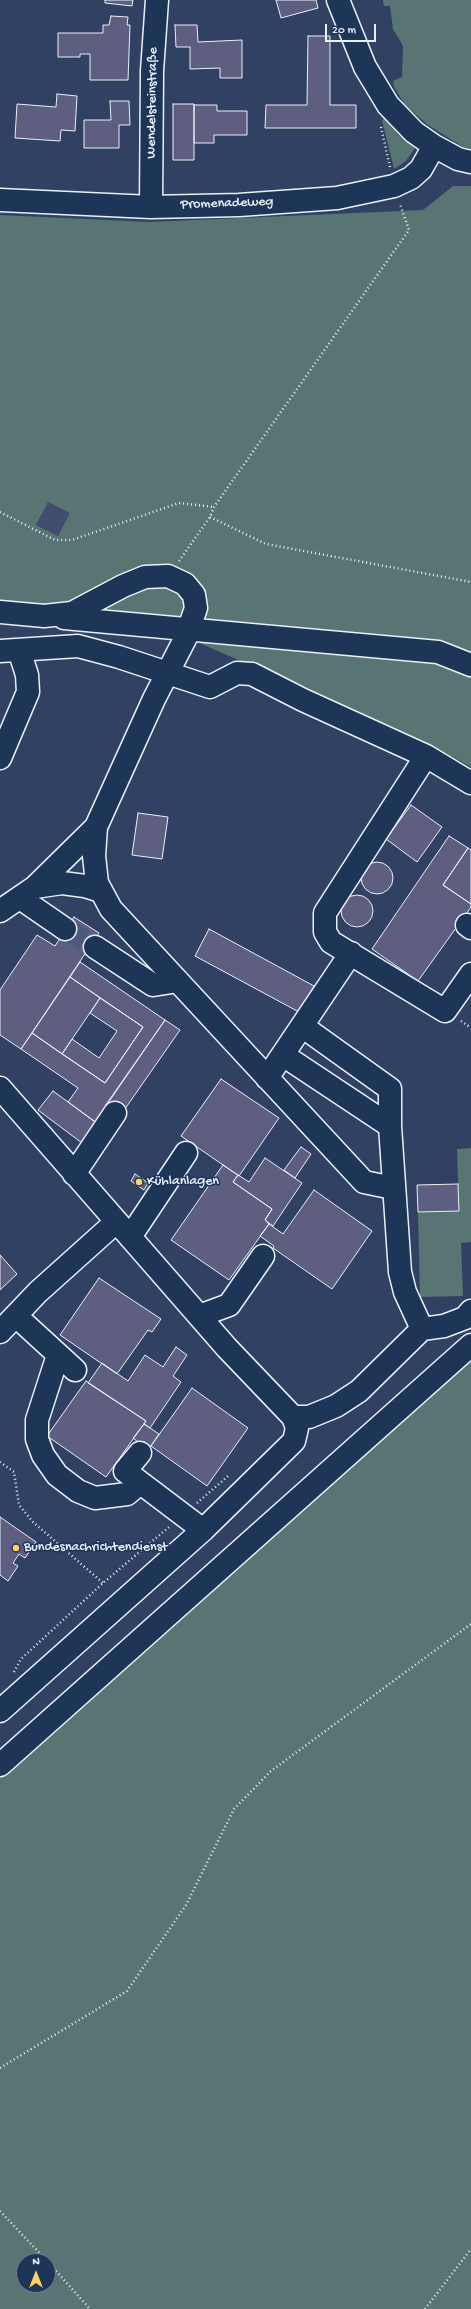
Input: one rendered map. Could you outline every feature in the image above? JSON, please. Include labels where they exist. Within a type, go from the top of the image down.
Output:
[{"type":"street","name":"Wendelsteinstraße","points":[[151,207],[152,71],[156,0]]},
{"type":"street","points":[[338,0],[366,67],[388,105],[414,132],[434,146],[458,159],[471,162]]},
{"type":"street","name":"Promenadeweg","points":[[0,200],[151,207],[239,205],[336,198],[394,186],[411,178],[421,169],[434,146]]},
{"type":"street","points":[[44,616],[72,614],[123,586],[145,577],[168,576],[184,584],[194,595],[196,608],[189,629],[167,673],[147,696],[96,827],[94,856],[97,883],[111,909],[364,1182],[394,1188]]},
{"type":"street","points":[[0,612],[438,652],[471,665]]},
{"type":"street","points":[[10,650],[78,646],[210,687],[237,673],[252,674],[303,700],[426,756],[471,783]]},
{"type":"street","points":[[0,758],[28,692],[27,675],[10,650]]},
{"type":"street","points":[[426,756],[326,913],[326,932],[331,942],[445,1011],[471,974]]},
{"type":"street","points":[[0,911],[27,892],[96,827]]},
{"type":"street","points":[[27,892],[62,883],[85,886],[101,891]]},
{"type":"street","points":[[27,892],[65,929]]},
{"type":"street","points":[[95,947],[152,985],[178,982]]},
{"type":"street","points":[[267,1078],[351,953]]},
{"type":"street","points":[[302,1026],[390,1089],[390,1126],[400,1272],[405,1292],[422,1329]]},
{"type":"street","points":[[283,1054],[390,1126]]},
{"type":"street","points":[[290,1102],[307,1071]]},
{"type":"street","points":[[0,1088],[199,1316],[293,1416],[297,1428],[294,1441],[203,1530],[7,1705]]},
{"type":"street","points":[[74,1174],[115,1113]]},
{"type":"street","points":[[0,1332],[38,1292],[123,1230],[186,1153]]},
{"type":"street","points":[[199,1316],[229,1305],[263,1256]]},
{"type":"street","points":[[293,1416],[310,1417],[336,1406],[359,1391],[422,1329],[444,1326],[465,1318],[471,1311]]},
{"type":"street","points":[[16,1316],[75,1370]]},
{"type":"street","points":[[0,1765],[471,1345]]},
{"type":"street","points":[[58,1355],[37,1420],[38,1439],[43,1455],[57,1475],[78,1491],[95,1498],[127,1494],[140,1483]]},
{"type":"street","points":[[140,1454],[125,1471],[182,1516],[203,1530]]},
{"type":"path","points":[[168,576],[210,517],[214,507],[410,230],[394,186],[378,112],[388,105]]},
{"type":"path","points":[[0,512],[55,540],[72,540],[179,503],[214,507]]},
{"type":"path","points":[[210,517],[266,544],[471,582]]},
{"type":"path","points":[[0,1462],[14,1472],[19,1505],[28,1516],[103,1583]]},
{"type":"path","points":[[7,1705],[7,1683],[21,1659],[103,1583],[232,1472]]},
{"type":"path","points":[[0,2068],[127,1991],[186,1905],[234,1809],[271,1771],[471,1624]]},
{"type":"path","points":[[0,2211],[39,2253]]},
{"type":"path","points":[[425,2309],[471,2249]]},
{"type":"path","points":[[56,2272],[90,2309]]},
{"type":"shaded area","points":[[48,502],[70,513],[58,536],[36,525]]},
{"type":"green space","points":[[383,0],[471,0],[471,149],[463,147],[428,125],[405,105],[394,87],[393,81],[402,77],[403,46],[393,29],[390,6],[384,6]]},
{"type":"green space","points":[[384,118],[399,135],[415,148],[406,161],[394,169],[382,120]]},
{"type":"green space","points":[[453,186],[471,186],[471,767],[421,740],[131,613],[0,602],[0,215],[149,222],[423,210]],"holes":[[[48,502],[70,513],[58,536],[36,525]]]},
{"type":"green space","points":[[471,1148],[471,1242],[461,1243],[463,1296],[420,1297],[418,1212],[459,1211],[457,1149]]},
{"type":"green space","points":[[471,1359],[471,2309],[0,2309],[0,1775]]},
{"type":"building","points":[[105,0],[133,0],[132,6],[105,3]]},
{"type":"building","points":[[276,0],[316,0],[318,8],[281,18]]},
{"type":"building","points":[[111,16],[128,17],[127,25],[130,25],[128,80],[90,80],[90,54],[80,54],[80,57],[58,57],[58,33],[103,33],[103,25],[109,25]]},
{"type":"building","points":[[175,25],[197,25],[198,42],[242,40],[242,78],[220,78],[220,68],[190,69],[190,47],[176,47]]},
{"type":"building","points":[[308,36],[330,36],[330,105],[356,105],[356,128],[265,128],[266,105],[307,105]]},
{"type":"building","points":[[57,94],[77,96],[75,131],[61,130],[60,141],[15,138],[17,104],[56,107]]},
{"type":"building","points":[[110,101],[129,101],[130,125],[119,125],[119,148],[84,148],[84,120],[111,120]]},
{"type":"building","points":[[173,104],[194,104],[194,160],[173,160]]},
{"type":"building","points":[[194,105],[217,105],[217,111],[247,111],[247,135],[214,135],[214,143],[194,143]]},
{"type":"building","points":[[411,805],[442,827],[417,862],[386,839]]},
{"type":"building","points":[[138,813],[168,817],[162,859],[132,855]]},
{"type":"building","points":[[449,836],[468,848],[443,885],[471,904],[471,907],[418,981],[372,949]]},
{"type":"building","points":[[468,848],[471,850],[471,904],[443,885]]},
{"type":"building","points":[[374,862],[380,862],[390,869],[393,878],[392,884],[386,891],[380,894],[374,894],[364,887],[361,881],[361,875],[368,865]]},
{"type":"building","points":[[357,895],[366,898],[370,902],[373,911],[370,920],[366,924],[357,927],[348,924],[344,920],[341,911],[344,902],[348,898]]},
{"type":"building","points":[[74,917],[99,933],[21,1049],[0,1035],[0,990],[37,935],[55,946]]},
{"type":"building","points":[[209,929],[314,986],[299,1012],[195,956]]},
{"type":"building","points":[[80,962],[165,1020],[95,1122],[68,1102],[78,1088],[21,1049],[32,1033],[105,1083],[143,1027],[70,977]]},
{"type":"building","points":[[70,977],[100,998],[62,1054],[32,1033]]},
{"type":"building","points":[[100,998],[143,1027],[105,1083],[62,1054],[72,1039],[99,1058],[117,1031],[90,1013]]},
{"type":"building","points":[[165,1020],[180,1030],[120,1116],[105,1106]]},
{"type":"building","points":[[221,1079],[279,1118],[239,1176],[181,1136]]},
{"type":"building","points":[[53,1091],[101,1126],[86,1146],[38,1110]]},
{"type":"building","points":[[301,1147],[311,1154],[295,1178],[284,1170]]},
{"type":"building","points":[[265,1158],[302,1183],[273,1226],[265,1220],[272,1209],[233,1182],[238,1175],[249,1182]]},
{"type":"building","points":[[223,1165],[238,1175],[233,1182],[272,1209],[265,1220],[269,1224],[229,1280],[171,1240]]},
{"type":"building","name":"Kühlanlagen","points":[[135,1174],[148,1183],[144,1190],[131,1181]]},
{"type":"building","points":[[458,1184],[459,1211],[418,1212],[417,1185]]},
{"type":"building","points":[[314,1190],[372,1231],[332,1289],[273,1248],[274,1246],[260,1236],[269,1224],[283,1234]]},
{"type":"building","points":[[0,1255],[17,1274],[0,1290]]},
{"type":"building","points":[[99,1278],[161,1319],[152,1332],[148,1330],[117,1374],[60,1335]]},
{"type":"building","points":[[176,1347],[187,1355],[173,1376],[181,1382],[150,1428],[144,1424],[146,1421],[88,1383],[102,1363],[128,1381],[145,1355],[163,1367]]},
{"type":"building","points":[[86,1381],[146,1421],[106,1477],[47,1436]]},
{"type":"building","points":[[192,1388],[248,1428],[207,1486],[151,1446]]},
{"type":"building","points":[[144,1424],[159,1434],[148,1450],[133,1438]]},
{"type":"building","name":"Bundesnachrichtendienst","points":[[0,1517],[36,1542],[25,1558],[19,1554],[13,1563],[18,1566],[8,1581],[0,1575]]},
{"type":"tunnel","points":[[65,929],[95,947]]},
{"type":"place","name":"Kühlanlagen","points":[[139,1182]]},
{"type":"place","name":"Bundesnachrichtendienst","points":[[16,1548]]}]
